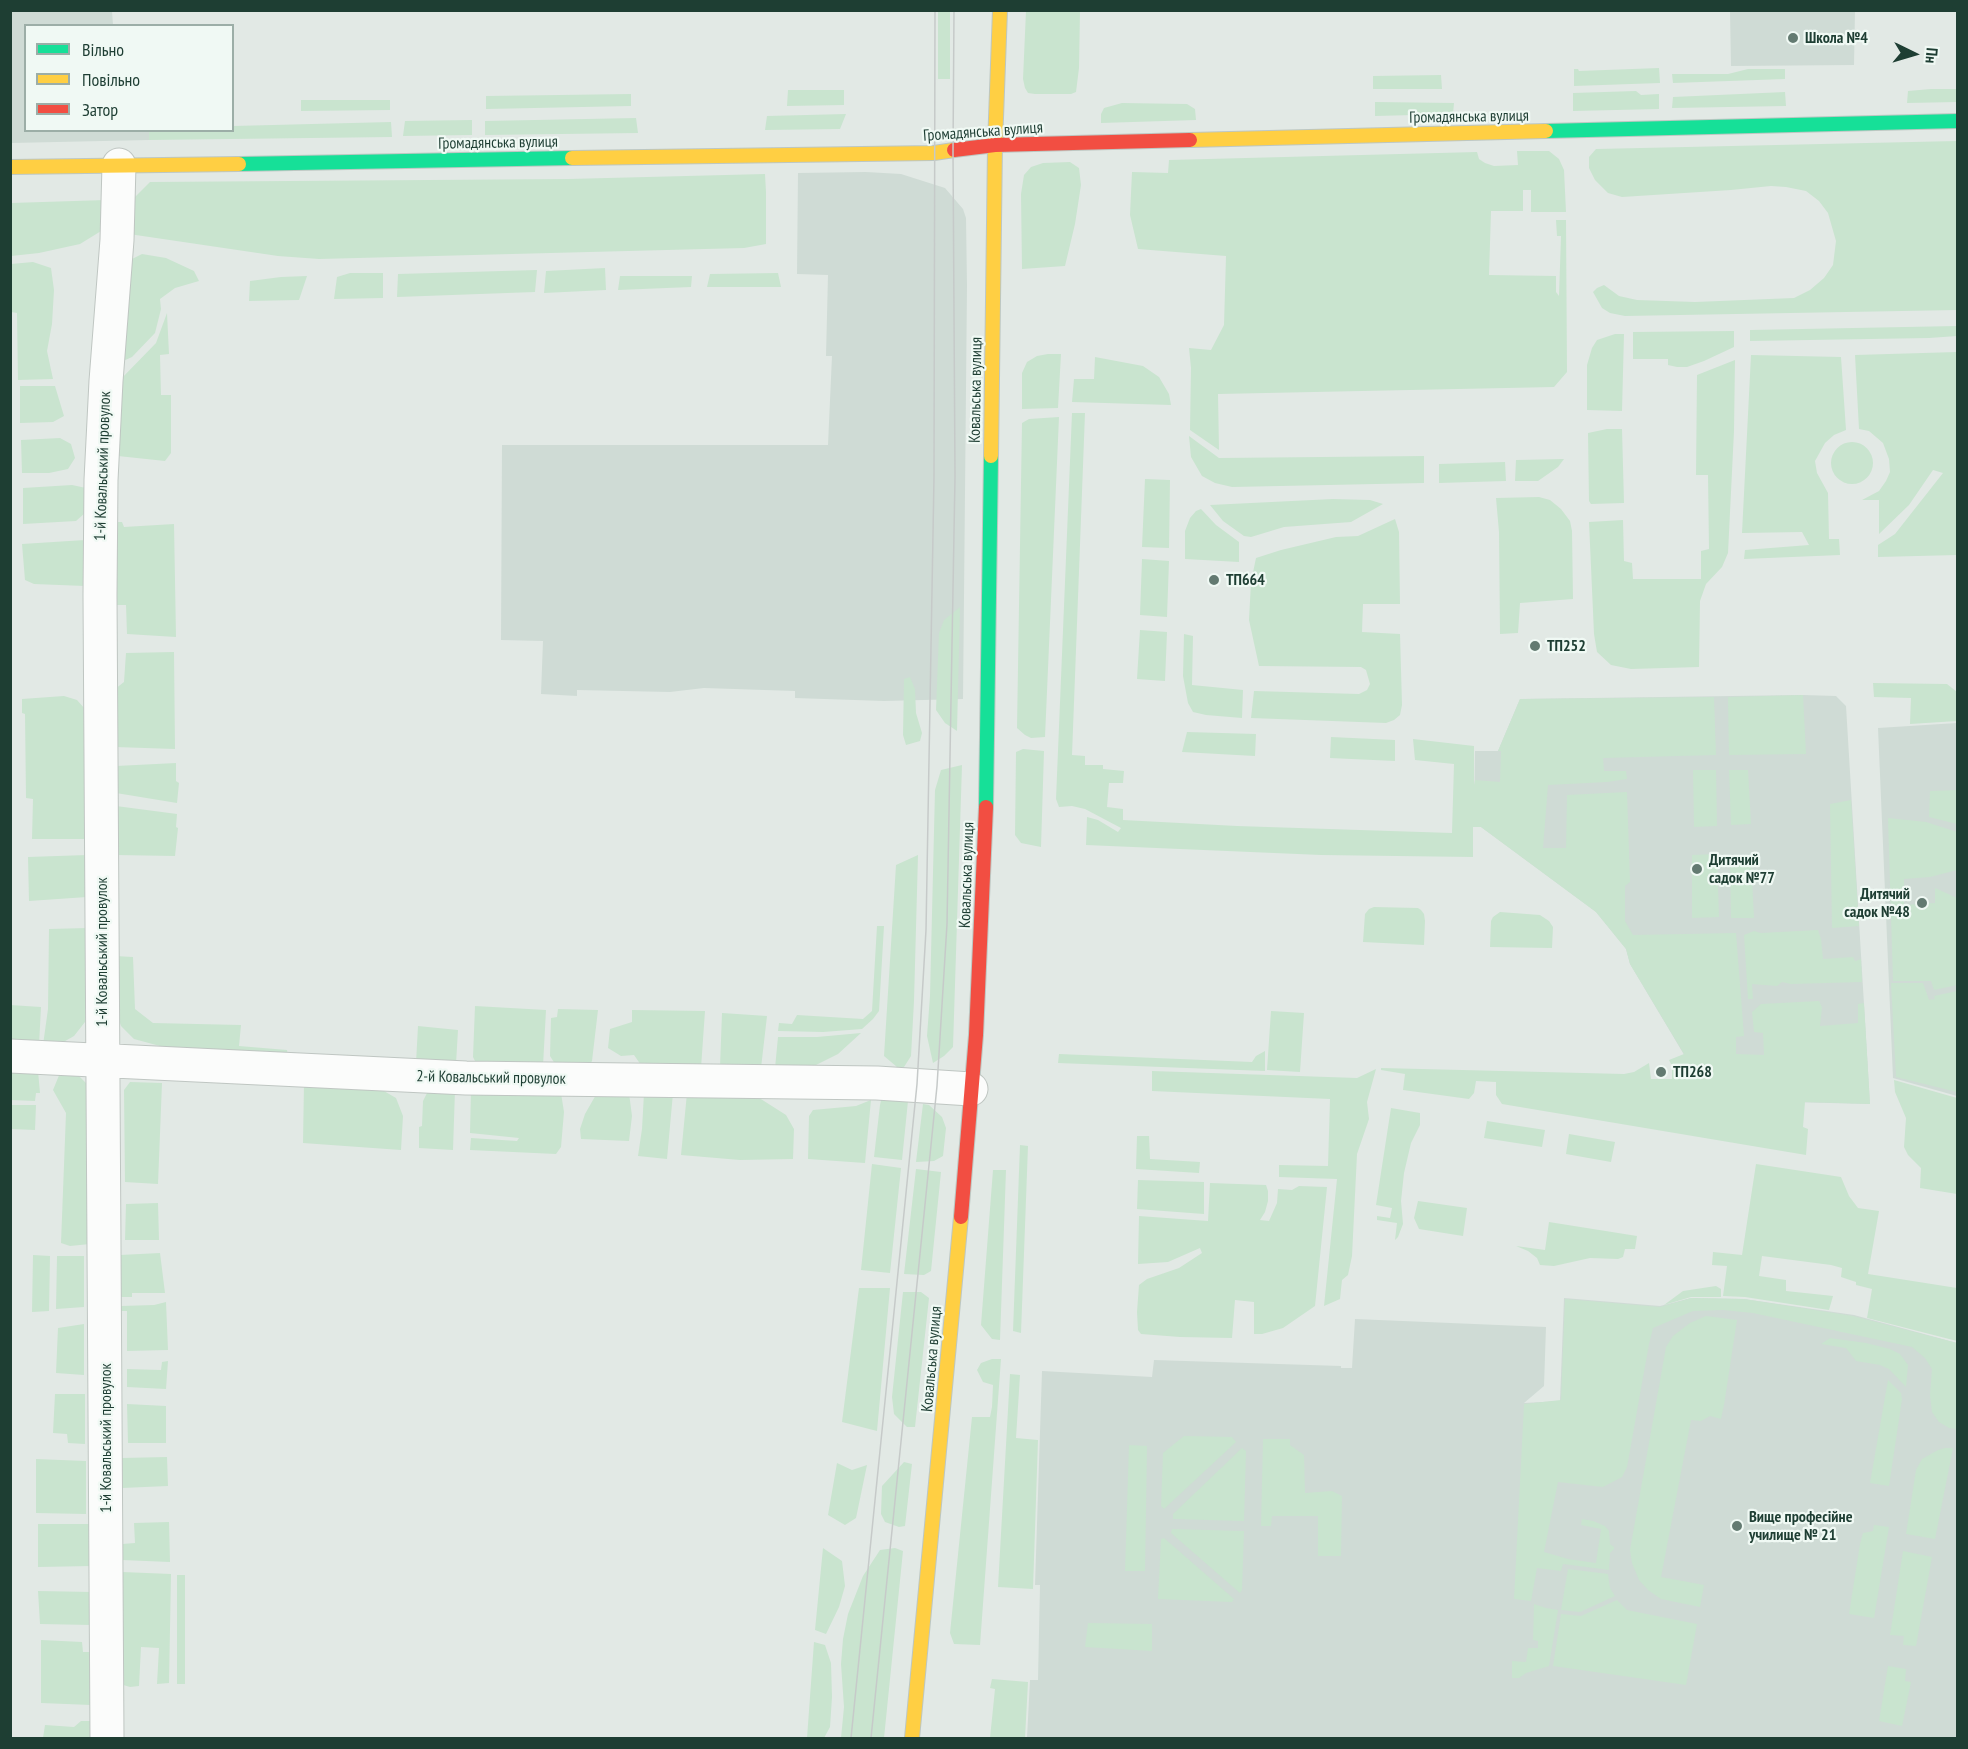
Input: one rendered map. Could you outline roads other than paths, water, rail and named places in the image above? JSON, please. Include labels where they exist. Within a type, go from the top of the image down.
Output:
[{"type":"street","name":"Ковальська вулиця","points":[[912,1738],[935,1512],[971,1089],[982,926],[988,743],[995,145],[1000,10]]},
{"type":"street","name":"Громадянська вулиця","points":[[10,167],[934,153],[995,145],[1958,121]]},
{"type":"street","name":"1-й Ковальський провулок","points":[[107,1738],[106,1317],[100,798],[101,480],[106,370],[117,240],[119,165]]},
{"type":"street","name":"2-й Ковальський провулок","points":[[10,1056],[456,1078],[877,1083],[971,1089]]},
{"type":"tram line","points":[[851,1738],[917,1084],[926,930],[934,477],[935,10]]},
{"type":"tram line","points":[[871,1738],[937,1086],[947,924],[955,477],[954,10]]},
{"type":"place","name":"Школа №4","points":[[1793,38]]},
{"type":"place","name":"ТП664","points":[[1214,580]]},
{"type":"place","name":"ТП252","points":[[1535,646]]},
{"type":"place","name":"Дитячий садок №77","points":[[1697,869]]},
{"type":"place","name":"Дитячий садок №48","points":[[1922,903]]},
{"type":"place","name":"ТП268","points":[[1661,1072]]},
{"type":"place","name":"Вище професійне училище № 21","points":[[1737,1526]]}]
